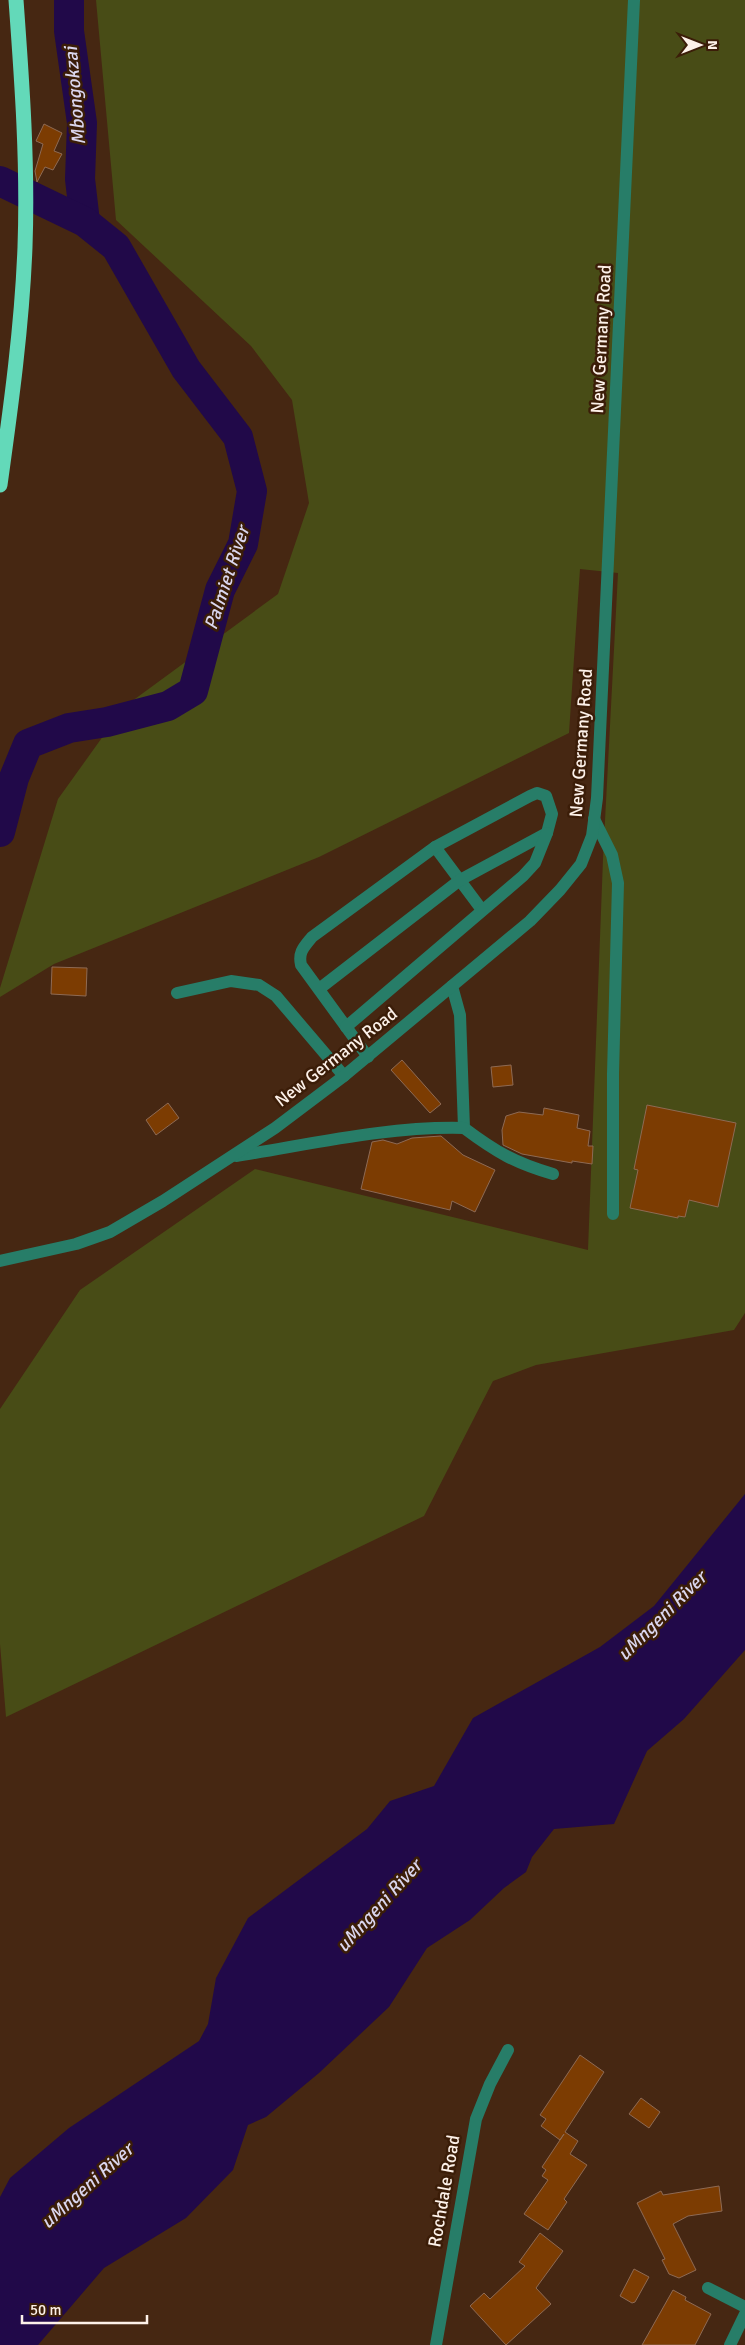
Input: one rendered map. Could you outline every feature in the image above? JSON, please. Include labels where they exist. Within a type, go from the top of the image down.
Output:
[{"type":"highway","points":[[0,485],[14,382],[25,247],[23,102],[16,0]]},
{"type":"street","name":"New Germany Road","points":[[0,1261],[76,1244],[110,1232],[275,1128],[368,1057],[530,920],[560,890],[581,864],[592,836],[598,798],[634,0]]},
{"type":"street","points":[[346,1027],[535,862],[552,814],[546,796],[537,793],[435,847],[312,937],[302,950],[299,957],[301,965],[319,988],[346,1027],[368,1057]]},
{"type":"street","points":[[594,819],[612,855],[617,870],[618,883],[613,1074],[613,1214]]},
{"type":"street","points":[[319,988],[460,880],[546,833]]},
{"type":"street","points":[[435,847],[482,910]]},
{"type":"street","points":[[178,993],[231,981],[259,985],[276,996],[344,1076]]},
{"type":"street","points":[[452,986],[460,1015],[464,1128]]},
{"type":"street","points":[[230,1157],[399,1130],[430,1127],[464,1128],[499,1154],[521,1164],[553,1174]]},
{"type":"street","name":"Rochdale Road","points":[[436,2345],[476,2119],[490,2084],[508,2050]]},
{"type":"street","points":[[708,2288],[745,2308]]},
{"type":"street","points":[[730,2345],[745,2314]]},
{"type":"green space","points":[[96,0],[745,0],[745,1313],[734,1330],[536,1365],[493,1381],[424,1516],[6,1717],[0,1644],[0,1409],[80,1290],[255,1169],[588,1250],[603,859],[618,573],[580,569],[569,733],[319,857],[54,964],[0,997],[0,988],[58,799],[124,707],[278,594],[309,503],[292,400],[251,346],[116,220]]},
{"type":"water","name":"uMngeni River","points":[[745,1494],[745,1650],[684,1719],[647,1751],[614,1824],[554,1829],[532,1857],[526,1872],[504,1888],[470,1920],[427,1948],[389,2007],[319,2073],[266,2117],[248,2125],[233,2170],[186,2218],[104,2268],[38,2345],[0,2345],[0,2197],[10,2178],[69,2128],[199,2041],[208,2024],[216,1978],[248,1918],[367,1829],[390,1801],[434,1786],[473,1718],[600,1647],[654,1606]]},
{"type":"building","points":[[44,124],[62,133],[54,151],[62,154],[53,170],[45,167],[37,182],[35,171],[43,144],[36,141]]},
{"type":"building","points":[[52,967],[87,968],[86,996],[51,994]]},
{"type":"building","points":[[402,1060],[441,1104],[430,1113],[391,1070]]},
{"type":"building","points":[[511,1065],[513,1085],[493,1087],[491,1067]]},
{"type":"building","points":[[168,1103],[179,1118],[156,1135],[146,1120]]},
{"type":"building","points":[[647,1105],[736,1123],[718,1207],[689,1200],[685,1217],[678,1216],[678,1218],[630,1208],[638,1170],[634,1169]]},
{"type":"building","points":[[544,1108],[579,1115],[577,1128],[590,1131],[588,1146],[593,1146],[592,1164],[572,1161],[572,1163],[522,1154],[503,1145],[502,1130],[506,1116],[519,1112],[543,1115]]},
{"type":"building","points":[[441,1136],[463,1155],[495,1170],[475,1212],[452,1201],[450,1210],[361,1189],[372,1142],[383,1140],[397,1144],[412,1138]]},
{"type":"building","points":[[580,2055],[604,2072],[565,2132],[578,2141],[570,2154],[587,2165],[564,2199],[567,2202],[548,2230],[524,2214],[548,2180],[542,2176],[546,2170],[542,2167],[560,2140],[541,2126],[546,2119],[540,2115]]},
{"type":"building","points":[[641,2098],[660,2112],[649,2128],[629,2114]]},
{"type":"building","points":[[719,2186],[722,2211],[688,2216],[673,2224],[696,2270],[679,2278],[669,2274],[662,2260],[665,2259],[637,2203],[661,2191],[663,2195]]},
{"type":"building","points":[[540,2233],[563,2251],[536,2288],[551,2304],[506,2345],[470,2306],[484,2293],[490,2299],[525,2266],[519,2262]]},
{"type":"building","points":[[634,2269],[649,2277],[635,2302],[632,2303],[620,2296]]},
{"type":"building","points":[[673,2290],[686,2297],[685,2300],[711,2314],[695,2345],[642,2345]]},
{"type":"waterway","name":"Mbongokzai","points":[[69,0],[69,31],[82,123],[80,179],[85,222]]},
{"type":"waterway","name":"Palmiet River","points":[[0,181],[85,222],[116,247],[186,369],[238,437],[252,491],[243,544],[220,590],[193,691],[168,706],[107,722],[69,728],[28,744],[14,778],[0,832]]}]
